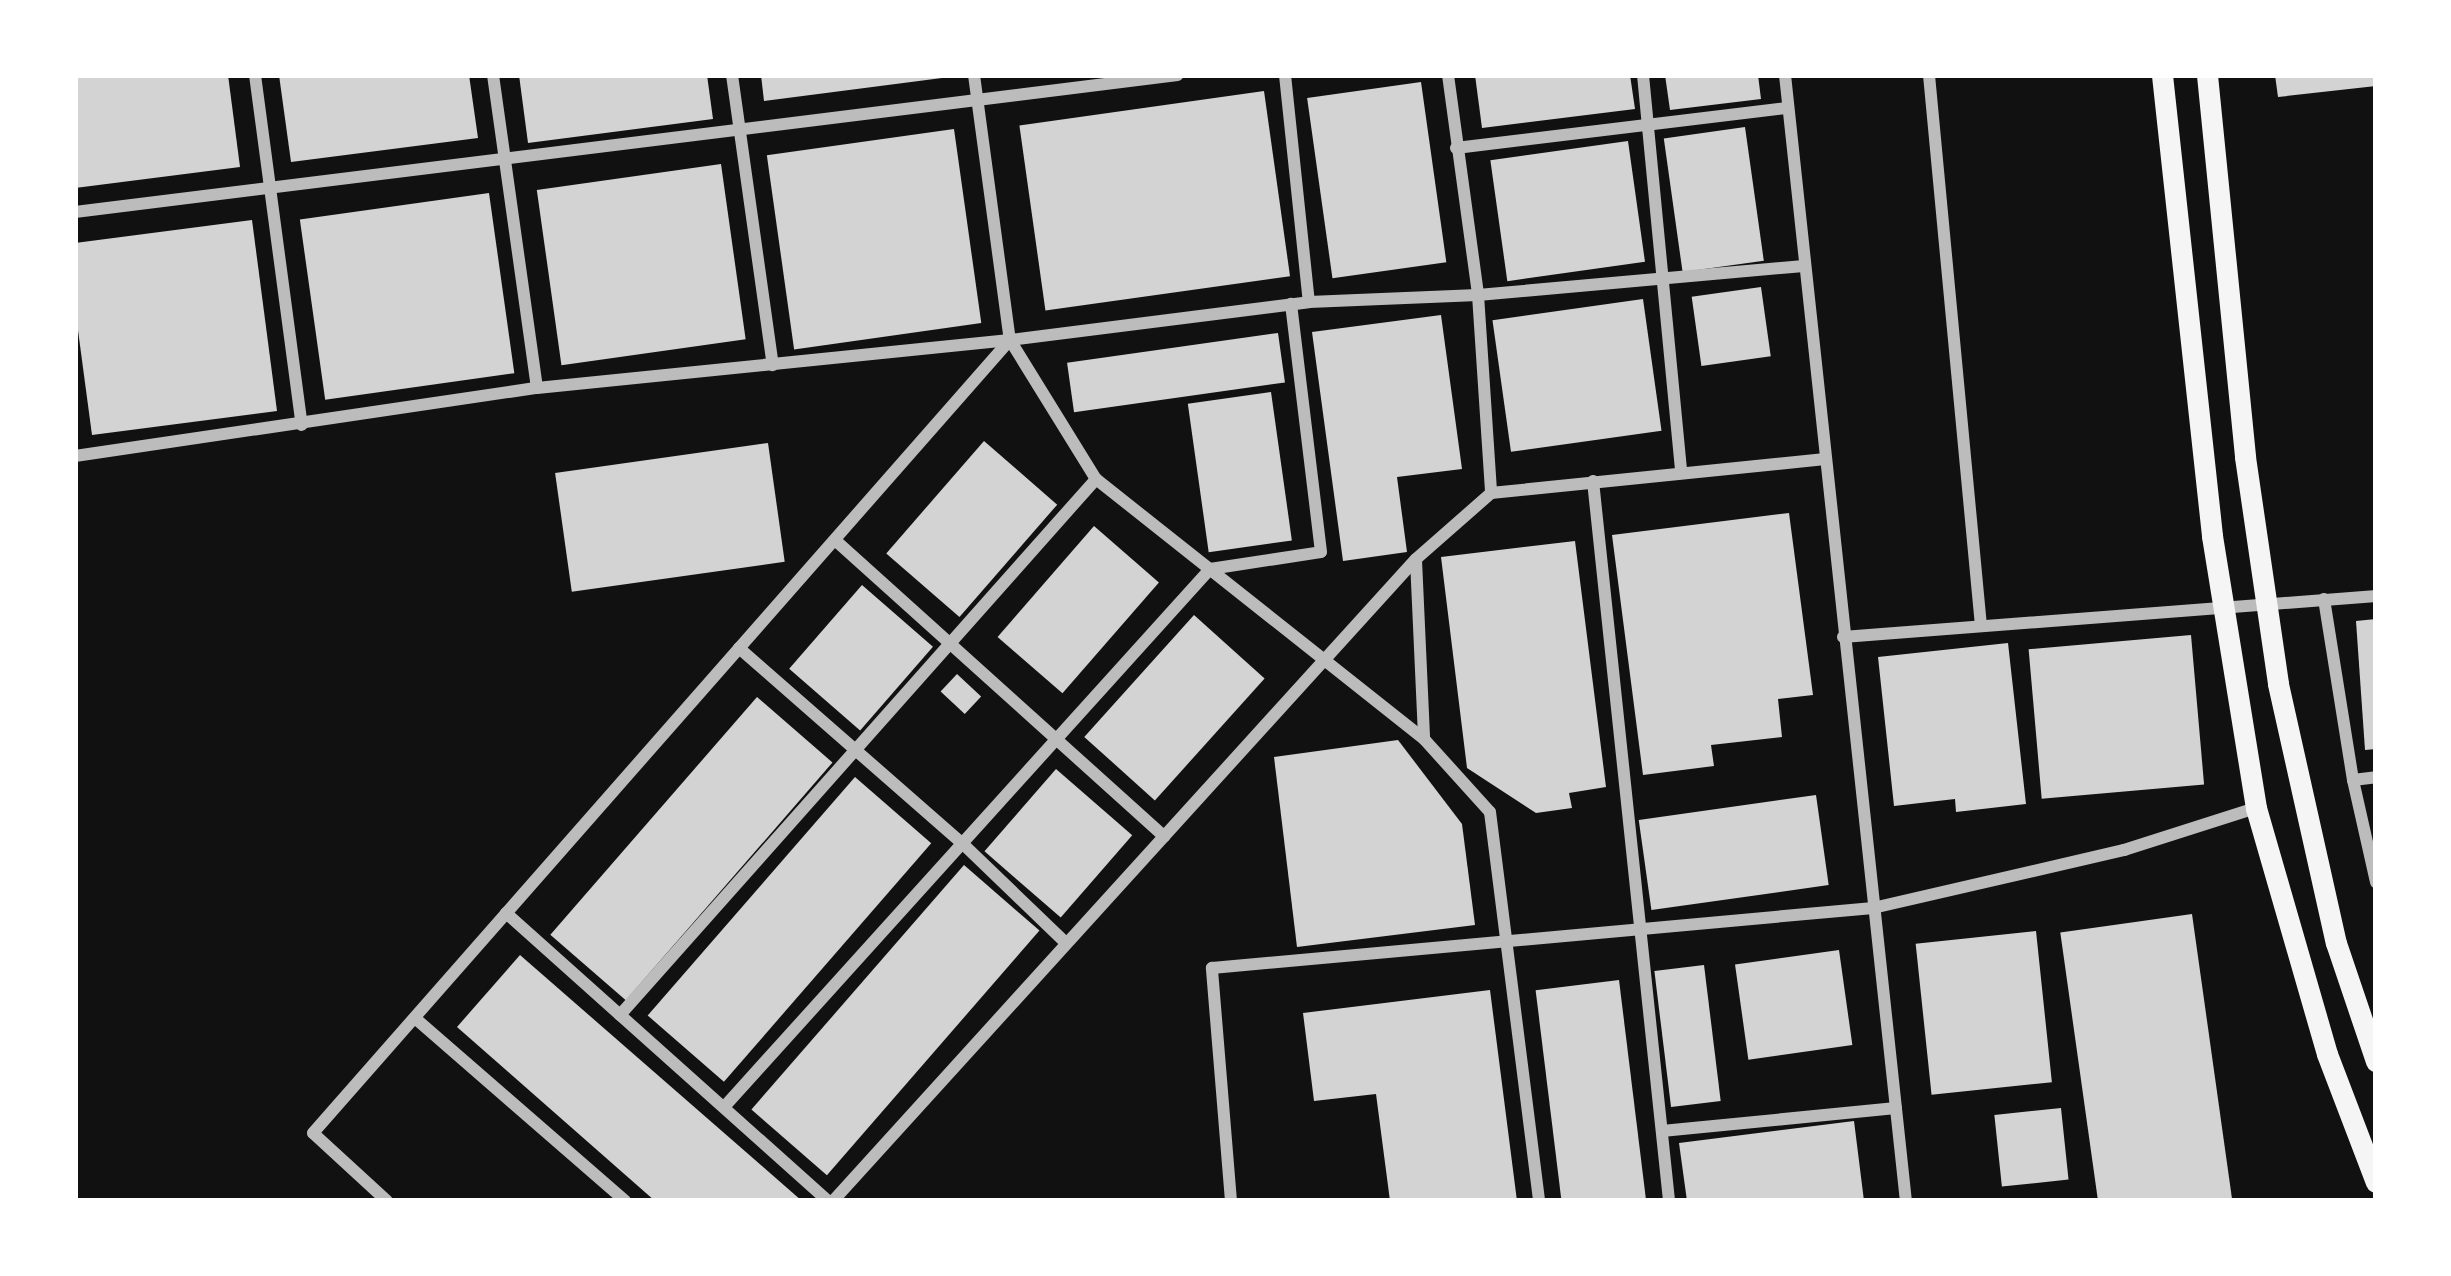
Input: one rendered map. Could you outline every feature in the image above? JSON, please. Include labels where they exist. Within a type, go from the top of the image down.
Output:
[{"type":"main road","points":[[2162,75],[2222,605],[2256,808],[2327,1054],[2376,1182]]},
{"type":"main road","points":[[2207,75],[2245,457],[2266,603],[2304,814],[2336,944],[2376,1061]]},
{"type":"street","points":[[254,75],[302,424]]},
{"type":"street","points":[[493,75],[537,388]]},
{"type":"street","points":[[732,75],[773,365]]},
{"type":"street","points":[[974,75],[1010,340],[1096,479],[1424,739],[1490,812],[1511,940],[1540,1201]]},
{"type":"street","points":[[75,212],[1178,75]]},
{"type":"street","points":[[1285,75],[1310,302]]},
{"type":"street","points":[[1448,75],[1478,295],[1491,493]]},
{"type":"street","points":[[1643,75],[1681,473]]},
{"type":"street","points":[[1785,75],[1906,1201]]},
{"type":"street","points":[[1929,75],[1981,626]]},
{"type":"street","points":[[1456,148],[1788,108]]},
{"type":"street","points":[[75,456],[537,388],[1010,340],[1291,304],[1478,295],[1804,266]]},
{"type":"street","points":[[725,1106],[1210,569],[1322,552],[1291,304]]},
{"type":"street","points":[[387,1201],[313,1133],[1010,340]]},
{"type":"street","points":[[506,914],[831,1201],[1416,559],[1491,493],[1825,459]]},
{"type":"street","points":[[620,1015],[1096,479]]},
{"type":"street","points":[[1593,481],[1670,1201]]},
{"type":"street","points":[[835,540],[1164,836]]},
{"type":"street","points":[[1416,559],[1424,739]]},
{"type":"street","points":[[1843,637],[2376,596]]},
{"type":"street","points":[[2324,599],[2353,780],[2376,882]]},
{"type":"street","points":[[739,648],[962,843],[1066,943]]},
{"type":"street","points":[[2353,780],[2376,777]]},
{"type":"street","points":[[1231,1201],[1212,968],[1873,908],[2124,850],[2256,808]]},
{"type":"street","points":[[416,1019],[625,1201]]},
{"type":"street","points":[[1662,1131],[1896,1108]]},
{"type":"building","points":[[75,75],[228,75],[240,167],[75,188]]},
{"type":"building","points":[[279,75],[469,75],[478,138],[291,162]]},
{"type":"building","points":[[519,75],[707,75],[713,119],[528,143]]},
{"type":"building","points":[[761,75],[942,75],[942,78],[764,101]]},
{"type":"building","points":[[1475,75],[1630,75],[1635,109],[1482,128]]},
{"type":"building","points":[[1665,75],[1758,75],[1761,99],[1670,110]]},
{"type":"building","points":[[2275,75],[2376,75],[2376,86],[2278,97]]},
{"type":"building","points":[[1421,82],[1446,262],[1332,278],[1307,98]]},
{"type":"building","points":[[1264,91],[1290,276],[1045,311],[1019,125]]},
{"type":"building","points":[[1745,127],[1764,261],[1683,272],[1664,138]]},
{"type":"building","points":[[954,129],[981,323],[794,349],[767,155]]},
{"type":"building","points":[[1628,141],[1645,262],[1507,281],[1490,160]]},
{"type":"building","points":[[721,164],[746,339],[561,365],[537,190]]},
{"type":"building","points":[[489,193],[514,373],[325,400],[300,220]]},
{"type":"building","points":[[252,220],[277,411],[92,435],[75,308],[75,243]]},
{"type":"building","points":[[1761,287],[1771,356],[1701,366],[1692,297]]},
{"type":"building","points":[[1643,299],[1662,431],[1511,452],[1492,320]]},
{"type":"building","points":[[1441,315],[1462,469],[1397,477],[1407,552],[1343,561],[1312,332]]},
{"type":"building","points":[[1278,333],[1285,383],[1074,412],[1067,363]]},
{"type":"building","points":[[1271,392],[1292,541],[1209,552],[1188,404]]},
{"type":"building","points":[[984,441],[1057,505],[959,617],[886,553]]},
{"type":"building","points":[[768,443],[785,562],[572,592],[555,473]]},
{"type":"building","points":[[1789,513],[1813,695],[1778,699],[1782,737],[1711,745],[1714,766],[1643,775],[1612,535]]},
{"type":"building","points":[[1094,526],[1159,582],[1062,693],[998,637]]},
{"type":"building","points":[[1575,541],[1606,787],[1569,793],[1572,808],[1536,813],[1467,768],[1441,557]]},
{"type":"building","points":[[862,585],[933,647],[860,730],[789,669]]},
{"type":"building","points":[[1194,615],[1265,679],[1155,800],[1084,737]]},
{"type":"building","points":[[2376,619],[2376,749],[2365,750],[2356,621]]},
{"type":"building","points":[[2191,635],[2204,784],[2042,799],[2029,649]]},
{"type":"building","points":[[2008,643],[2026,804],[1956,812],[1955,799],[1894,806],[1878,657]]},
{"type":"building","points":[[957,674],[981,697],[965,714],[941,692]]},
{"type":"building","points":[[757,697],[832,763],[626,1000],[550,935]]},
{"type":"building","points":[[1398,740],[1462,824],[1475,925],[1297,947],[1274,757]]},
{"type":"building","points":[[1056,769],[1132,835],[1061,918],[984,851]]},
{"type":"building","points":[[855,777],[931,843],[724,1082],[648,1015]]},
{"type":"building","points":[[1816,795],[1829,885],[1651,910],[1639,820]]},
{"type":"building","points":[[964,865],[1039,931],[827,1175],[751,1110]]},
{"type":"building","points":[[2192,914],[2232,1201],[2098,1201],[2060,933]]},
{"type":"building","points":[[2036,931],[2052,1082],[1932,1095],[1916,944]]},
{"type":"building","points":[[1839,950],[1852,1045],[1748,1060],[1735,965]]},
{"type":"building","points":[[520,955],[802,1201],[655,1201],[457,1027]]},
{"type":"building","points":[[1704,965],[1721,1101],[1671,1107],[1654,971]]},
{"type":"building","points":[[1619,980],[1646,1201],[1562,1201],[1536,990]]},
{"type":"building","points":[[1490,990],[1517,1201],[1390,1201],[1376,1094],[1314,1101],[1303,1013]]},
{"type":"building","points":[[2061,1108],[2069,1180],[2002,1187],[1994,1115]]},
{"type":"building","points":[[1854,1121],[1864,1201],[1687,1201],[1679,1143]]}]
